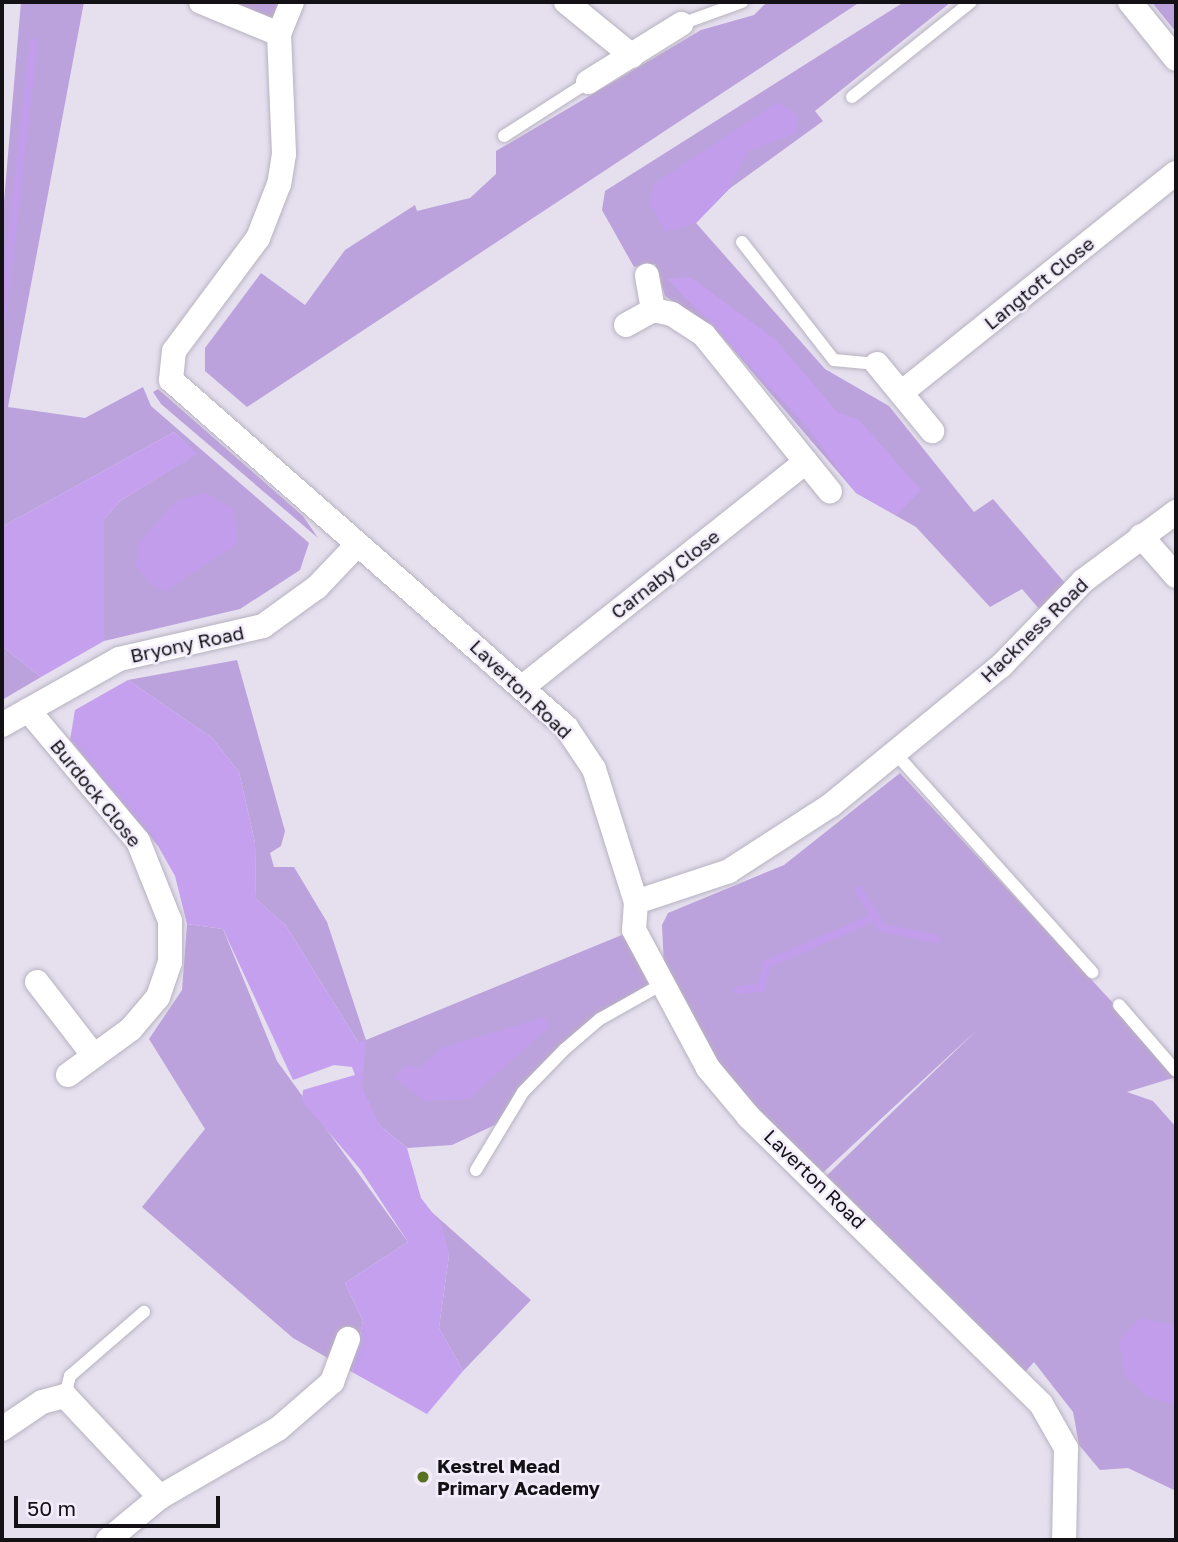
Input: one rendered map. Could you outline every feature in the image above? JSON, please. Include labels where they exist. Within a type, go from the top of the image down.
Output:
[{"type":"street","points":[[201,2],[279,34]]},
{"type":"street","name":"Laverton Road","points":[[292,2],[279,34],[284,154],[279,184],[258,238],[174,351],[169,376],[358,544],[524,686],[566,727],[594,769],[636,902],[634,930],[708,1068],[749,1117],[1041,1404],[1066,1448],[1064,1540]]},
{"type":"street","points":[[565,2],[632,56]]},
{"type":"street","points":[[1130,2],[1176,59]]},
{"type":"street","points":[[588,82],[681,24]]},
{"type":"street","name":"Langtoft Close","points":[[901,393],[1176,173]]},
{"type":"street","points":[[647,276],[653,310]]},
{"type":"street","points":[[626,325],[653,310],[672,314],[704,335],[830,492]]},
{"type":"street","points":[[877,364],[932,431]]},
{"type":"street","name":"Carnaby Close","points":[[524,686],[806,462]]},
{"type":"street","name":"Hackness Road","points":[[636,902],[729,871],[765,852],[895,753],[1141,536],[1176,512]]},
{"type":"street","points":[[1141,536],[1176,576]]},
{"type":"street","name":"Bryony Road","points":[[2,725],[130,655],[263,626],[310,594],[358,544]]},
{"type":"street","name":"Burdock Close","points":[[28,710],[138,841],[170,922],[170,962],[158,997],[137,1024],[68,1075]]},
{"type":"street","points":[[37,982],[94,1056]]},
{"type":"street","points":[[108,1540],[160,1497],[278,1429],[306,1406],[332,1382],[348,1339]]},
{"type":"street","points":[[2,1429],[42,1402],[65,1396],[160,1497]]},
{"type":"lane","points":[[681,24],[742,2]]},
{"type":"lane","points":[[852,97],[971,2]]},
{"type":"lane","points":[[504,136],[588,82]]},
{"type":"lane","points":[[742,242],[834,360],[877,364]]},
{"type":"lane","points":[[895,753],[1092,972]]},
{"type":"lane","points":[[476,1170],[523,1092],[565,1049],[600,1019],[662,984]]},
{"type":"lane","points":[[1119,1005],[1176,1071]]},
{"type":"lane","points":[[65,1396],[70,1376],[144,1312]]},
{"type":"shaded area","points":[[21,2],[84,2],[8,407],[85,418],[143,387],[151,406],[309,543],[300,570],[240,609],[104,641],[104,519],[120,501],[196,454],[174,432],[2,527],[2,225]]},
{"type":"shaded area","points":[[201,2],[292,2],[279,34]]},
{"type":"shaded area","points":[[767,2],[860,2],[247,407],[205,371],[205,348],[261,273],[305,305],[345,250],[415,205],[417,211],[470,198],[496,174],[496,151],[701,30],[754,15]]},
{"type":"shaded area","points":[[904,2],[951,2],[815,111],[823,121],[729,189],[696,223],[825,369],[889,406],[974,512],[993,499],[1065,583],[1040,610],[1022,589],[990,607],[916,527],[856,493],[717,331],[665,296],[655,264],[634,267],[602,210],[605,191]]},
{"type":"shaded area","points":[[1152,2],[1176,2],[1176,32],[1154,5]]},
{"type":"shaded area","points":[[778,102],[798,116],[796,133],[748,151],[729,189],[696,223],[665,232],[650,203],[654,184]]},
{"type":"shaded area","points":[[690,277],[776,340],[837,412],[859,420],[921,490],[896,515],[856,493],[808,428],[668,279]]},
{"type":"shaded area","points":[[158,389],[303,516],[318,538],[161,404],[153,392]]},
{"type":"shaded area","points":[[174,432],[197,454],[120,501],[104,519],[104,641],[41,677],[2,646],[2,527]]},
{"type":"shaded area","points":[[206,493],[233,509],[238,543],[165,591],[152,585],[136,566],[139,543],[176,501]]},
{"type":"shaded area","points":[[2,646],[41,677],[2,700]]},
{"type":"shaded area","points":[[237,660],[285,831],[281,846],[270,853],[274,867],[294,867],[327,922],[366,1040],[634,930],[663,988],[594,1021],[499,1123],[452,1145],[407,1148],[380,1126],[365,1100],[359,1074],[365,1042],[358,1042],[286,926],[256,899],[255,843],[239,772],[212,738],[128,680]]},
{"type":"shaded area","points":[[128,680],[212,738],[239,772],[255,843],[256,899],[286,926],[358,1042],[366,1041],[362,1087],[380,1126],[407,1148],[421,1198],[442,1225],[449,1255],[439,1328],[463,1371],[427,1414],[352,1372],[363,1321],[345,1283],[408,1242],[360,1169],[302,1101],[303,1090],[355,1075],[352,1067],[334,1065],[293,1080],[223,929],[187,924],[175,876],[158,846],[70,740],[75,710]]},
{"type":"shaded area","points":[[900,773],[1176,1071],[1176,1077],[1127,1092],[1153,1101],[1176,1127],[1176,1491],[1128,1468],[1100,1470],[1079,1445],[1073,1412],[1034,1362],[1019,1379],[819,1183],[979,1028],[815,1180],[746,1113],[665,987],[662,925],[668,913],[784,865]]},
{"type":"shaded area","points":[[187,924],[223,929],[277,1061],[408,1242],[345,1283],[363,1321],[352,1372],[293,1338],[142,1207],[205,1129],[149,1039],[182,990]]},
{"type":"shaded area","points":[[545,1017],[549,1027],[468,1099],[425,1101],[394,1078],[405,1065],[420,1068],[441,1048]]},
{"type":"shaded area","points":[[426,1207],[531,1300],[463,1371],[439,1328],[449,1255]]},
{"type":"shaded area","points":[[1140,1318],[1176,1326],[1176,1405],[1148,1397],[1125,1376],[1119,1341]]},
{"type":"waterway","points":[[2,318],[34,43]]},
{"type":"waterway","points":[[859,890],[882,928],[937,939]]},
{"type":"waterway","points":[[738,990],[761,988],[767,964],[871,919]]},
{"type":"place","name":"Kestrel Mead Primary Academy","points":[[423,1477]]}]
